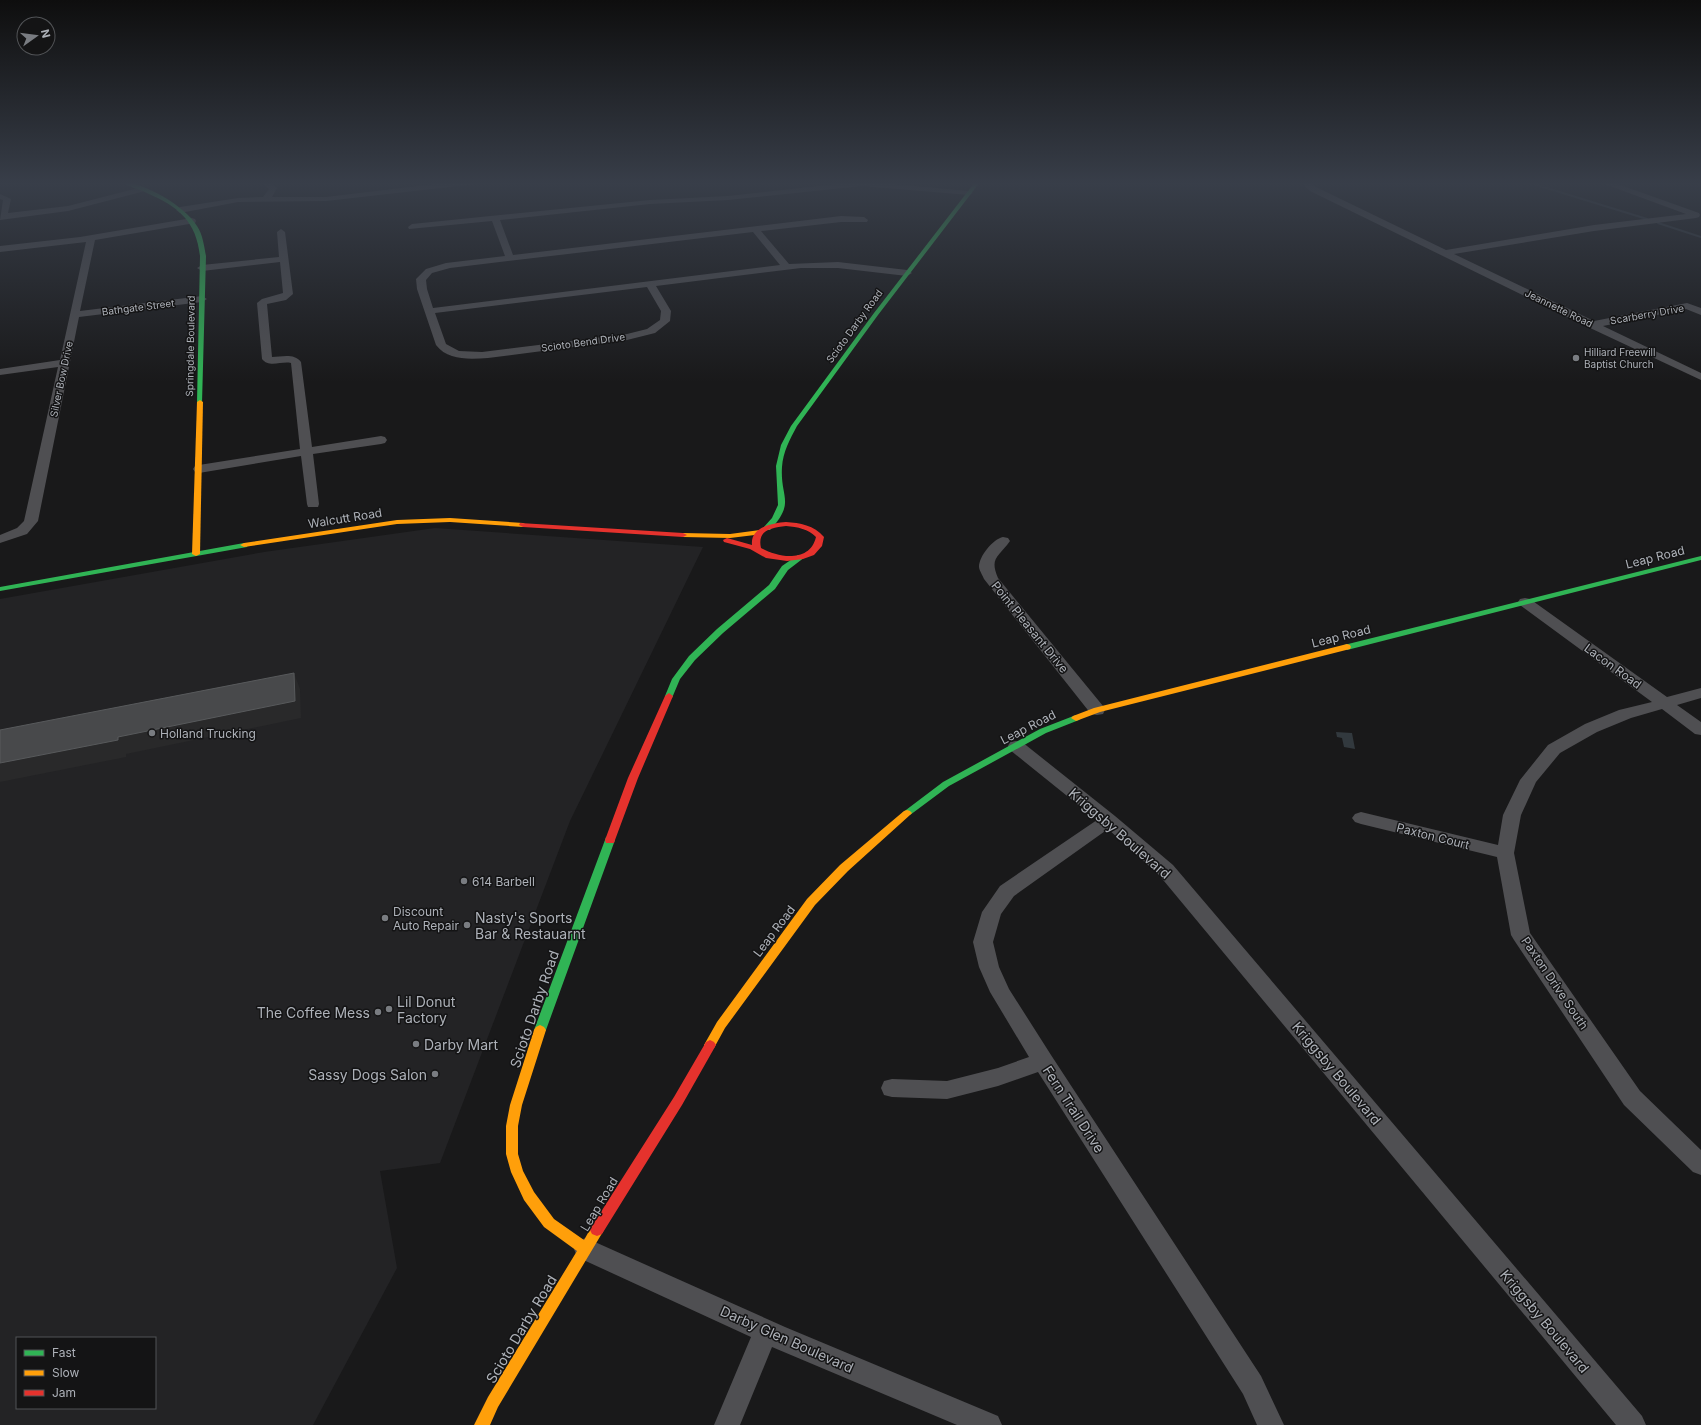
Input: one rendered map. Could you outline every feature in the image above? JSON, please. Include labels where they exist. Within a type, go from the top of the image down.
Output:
[{"type":"street","name":"Silver Bow Drive","points":[[0,539],[20,532],[29,526],[31,521],[89,248]]},
{"type":"street","name":"Springdale Boulevard","points":[[196,554],[202,299],[201,248]]},
{"type":"street","points":[[283,248],[288,294],[281,298],[262,303],[267,359],[274,361],[291,359],[296,362],[313,504]]},
{"type":"street","points":[[506,248],[510,258]]},
{"type":"street","points":[[590,248],[449,265],[429,271],[421,278],[422,289],[430,311],[786,266],[838,265],[907,273]]},
{"type":"street","points":[[771,248],[786,266]]},
{"type":"street","name":"Scioto Darby Road","points":[[763,530],[779,519],[782,510],[783,495],[779,476],[780,464],[788,436],[926,248]]},
{"type":"street","name":"Jeannette Road","points":[[1435,248],[1701,377]]},
{"type":"street","points":[[1444,253],[1472,248]]},
{"type":"street","points":[[202,268],[284,259]]},
{"type":"street","name":"Scioto Bend Drive","points":[[430,311],[441,345],[446,350],[456,354],[488,355],[627,337],[651,330],[665,321],[666,311],[650,284]]},
{"type":"street","name":"Bathgate Street","points":[[75,315],[202,299]]},
{"type":"street","name":"Scarberry Drive","points":[[1592,324],[1687,306],[1701,312]]},
{"type":"street","points":[[0,372],[64,363]]},
{"type":"street","points":[[199,469],[381,440]]},
{"type":"street","name":"Scioto Darby Road","points":[[783,495],[792,507]]},
{"type":"street","points":[[799,517],[809,528]]},
{"type":"street","name":"Walcutt Road","points":[[0,589],[196,554],[397,522],[425,520],[472,521],[698,536],[730,536],[788,524],[809,528]]},
{"type":"street","name":"Scioto Darby Road","points":[[482,1425],[494,1402],[586,1249],[549,1223],[529,1196],[517,1172],[512,1154],[512,1126],[516,1105],[534,1047],[633,778],[676,679],[692,658],[720,631],[753,605],[772,587],[785,568],[816,549],[820,544],[820,538],[816,532],[809,528]]},
{"type":"street","points":[[763,530],[755,538],[754,543],[760,551],[765,565]]},
{"type":"street","name":"Walcutt Road","points":[[698,536],[729,541],[780,558],[801,557]]},
{"type":"street","name":"Point Pleasant Drive","points":[[1003,541],[990,556],[986,567],[991,579],[1097,710]]},
{"type":"street","name":"Leap Road","points":[[586,1249],[678,1101],[721,1025],[811,902],[844,868],[912,809],[946,784],[1043,731],[1097,710],[1701,558]]},
{"type":"street","points":[[759,598],[763,580]]},
{"type":"street","name":"Lacon Road","points":[[1525,602],[1701,730]]},
{"type":"street","name":"Paxton Drive South","points":[[1701,693],[1625,714],[1590,728],[1554,749],[1529,780],[1512,815],[1505,853],[1521,935],[1632,1098],[1701,1165]]},
{"type":"street","name":"Kriggsby Boulevard","points":[[1016,746],[1109,820],[1166,870],[1633,1425]]},
{"type":"street","name":"Paxton Court","points":[[1361,818],[1505,853]]},
{"type":"street","name":"Fern Trail Drive","points":[[1109,820],[1007,892],[992,912],[983,942],[989,967],[1000,992],[1043,1061],[1252,1385],[1271,1425]]},
{"type":"street","points":[[892,1088],[947,1090],[998,1077],[1043,1061]]},
{"type":"street","name":"Darby Glen Boulevard","points":[[586,1249],[766,1331],[989,1425]]},
{"type":"street","points":[[727,1425],[766,1331]]},
{"type":"shaded area","points":[[435,528],[703,547],[570,821],[440,1163],[380,1171],[397,1268],[313,1425],[0,1425],[0,599],[264,552]]},
{"type":"shaded area","points":[[1336,732],[1352,733],[1355,749],[1344,747],[1342,738],[1337,737]]},
{"type":"building","points":[[294,673],[295,701],[118,737],[118,740],[0,763],[0,730]]},
{"type":"traffic: fast","points":[[200,402],[202,248]]},
{"type":"traffic: fast","points":[[767,528],[775,520],[782,505],[779,466],[781,455],[794,426],[876,314],[927,248]]},
{"type":"traffic: fast","points":[[0,589],[244,545]]},
{"type":"traffic: fast","points":[[669,696],[676,679],[692,658],[720,631],[772,587],[785,568],[801,557]]},
{"type":"traffic: fast","points":[[1347,647],[1701,558]]},
{"type":"traffic: fast","points":[[907,813],[946,784],[1043,731],[1076,718]]},
{"type":"traffic: fast","points":[[540,1030],[610,840]]},
{"type":"traffic: slow","points":[[196,554],[200,402]]},
{"type":"traffic: slow","points":[[244,545],[397,522],[450,520],[523,525]]},
{"type":"traffic: slow","points":[[683,535],[730,536],[760,532]]},
{"type":"traffic: slow","points":[[1076,718],[1097,710],[1347,647]]},
{"type":"traffic: slow","points":[[710,1045],[721,1025],[811,902],[844,868],[907,813]]},
{"type":"traffic: slow","points":[[540,1030],[516,1105],[512,1126],[512,1154],[517,1172],[529,1196],[549,1223],[586,1249]]},
{"type":"traffic: slow","points":[[482,1425],[493,1402],[597,1230]]},
{"type":"traffic: jam","points":[[727,540],[753,547],[769,556],[787,559],[800,557],[811,553],[818,546],[820,537],[815,531],[806,527],[786,524],[775,525],[766,528],[759,533],[756,541],[757,549]]},
{"type":"traffic: jam","points":[[523,525],[683,535]]},
{"type":"traffic: jam","points":[[610,840],[633,778],[669,696]]},
{"type":"traffic: jam","points":[[597,1230],[678,1101],[710,1045]]},
{"type":"place","name":"Hilliard Freewill Baptist Church","points":[[1576,358]]},
{"type":"place","name":"Holland Trucking","points":[[152,733]]},
{"type":"place","name":"614 Barbell","points":[[464,881]]},
{"type":"place","name":"Discount Auto Repair","points":[[385,918]]},
{"type":"place","name":"Nasty's Sports Bar & Restauarnt","points":[[467,925]]},
{"type":"place","name":"Lil Donut Factory","points":[[389,1009]]},
{"type":"place","name":"The Coffee Mess","points":[[378,1012]]},
{"type":"place","name":"Darby Mart","points":[[416,1044]]},
{"type":"place","name":"Sassy Dogs Salon","points":[[435,1074]]}]
